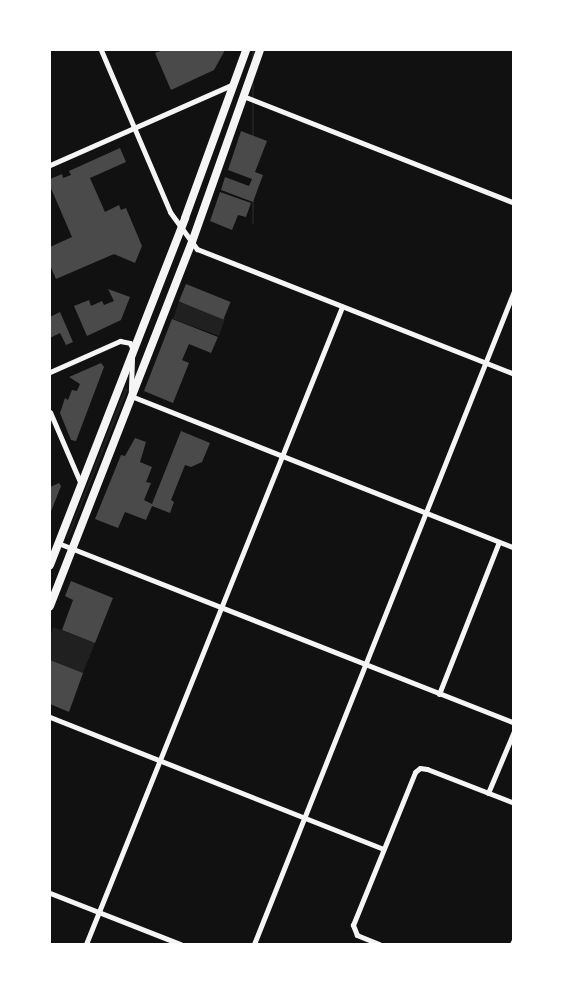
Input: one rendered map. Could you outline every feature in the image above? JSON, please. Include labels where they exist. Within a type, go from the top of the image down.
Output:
[{"type":"main road","points":[[50,565],[181,229],[246,50]]},
{"type":"main road","points":[[50,606],[192,242],[260,50]]},
{"type":"street","points":[[101,50],[170,212],[192,242],[206,254],[513,374]]},
{"type":"street","points":[[50,165],[234,84]]},
{"type":"street","points":[[243,96],[513,203]]},
{"type":"street","points":[[254,945],[513,291]]},
{"type":"street","points":[[86,945],[342,307]]},
{"type":"street","points":[[50,372],[120,341],[130,344],[133,351],[131,396],[513,548]]},
{"type":"street","points":[[50,412],[81,485]]},
{"type":"street","points":[[439,694],[499,542]]},
{"type":"street","points":[[58,543],[513,723]]},
{"type":"street","points":[[50,717],[384,849]]},
{"type":"street","points":[[488,793],[513,730]]},
{"type":"street","points":[[379,945],[360,937],[354,931],[354,923],[413,775],[419,769],[427,769],[513,803]]},
{"type":"street","points":[[50,893],[180,945]]},
{"type":"street","points":[[512,945],[513,940]]},
{"type":"shaded area","points":[[252,50],[254,50],[254,224],[252,224]]},
{"type":"shaded area","points":[[179,302],[225,319],[219,336],[173,319]]},
{"type":"shaded area","points":[[125,388],[128,389],[68,539],[67,538]]},
{"type":"shaded area","points":[[53,627],[95,643],[83,673],[50,660],[50,637]]},
{"type":"building","points":[[163,50],[225,50],[214,70],[171,90],[155,53]]},
{"type":"building","points":[[241,131],[267,141],[255,172],[263,175],[253,202],[221,190],[225,177],[249,186],[252,179],[228,170]]},
{"type":"building","points":[[120,148],[126,162],[90,178],[105,212],[119,205],[121,210],[126,208],[142,246],[135,263],[114,254],[56,279],[50,265],[50,247],[72,237],[50,186],[50,179],[62,174],[63,178],[71,175],[69,171]]},
{"type":"building","points":[[220,192],[251,203],[246,217],[238,215],[232,230],[210,221]]},
{"type":"building","points":[[186,284],[231,302],[223,320],[179,302]]},
{"type":"building","points":[[108,289],[130,297],[121,320],[87,336],[74,306],[89,300],[91,306],[102,301],[104,305],[114,301]]},
{"type":"building","points":[[60,312],[73,342],[66,345],[60,333],[50,338],[50,317]]},
{"type":"building","points":[[172,319],[218,337],[211,353],[189,344],[182,360],[189,363],[173,403],[144,391]]},
{"type":"building","points":[[101,363],[104,367],[76,441],[71,440],[60,413],[65,398],[68,400],[72,390],[77,391],[80,384],[69,377]]},
{"type":"building","points":[[181,431],[210,443],[202,462],[191,467],[185,465],[171,500],[174,502],[170,513],[152,506],[146,520],[125,512],[118,528],[95,519],[121,455],[125,456],[135,438],[146,442],[140,462],[152,467],[146,482],[151,483],[144,500],[152,504]]},
{"type":"building","points":[[59,483],[61,486],[50,514],[50,487]]},
{"type":"building","points":[[71,581],[113,598],[95,643],[62,630],[73,600],[65,596]]},
{"type":"building","points":[[50,660],[83,673],[69,712],[50,704]]}]
